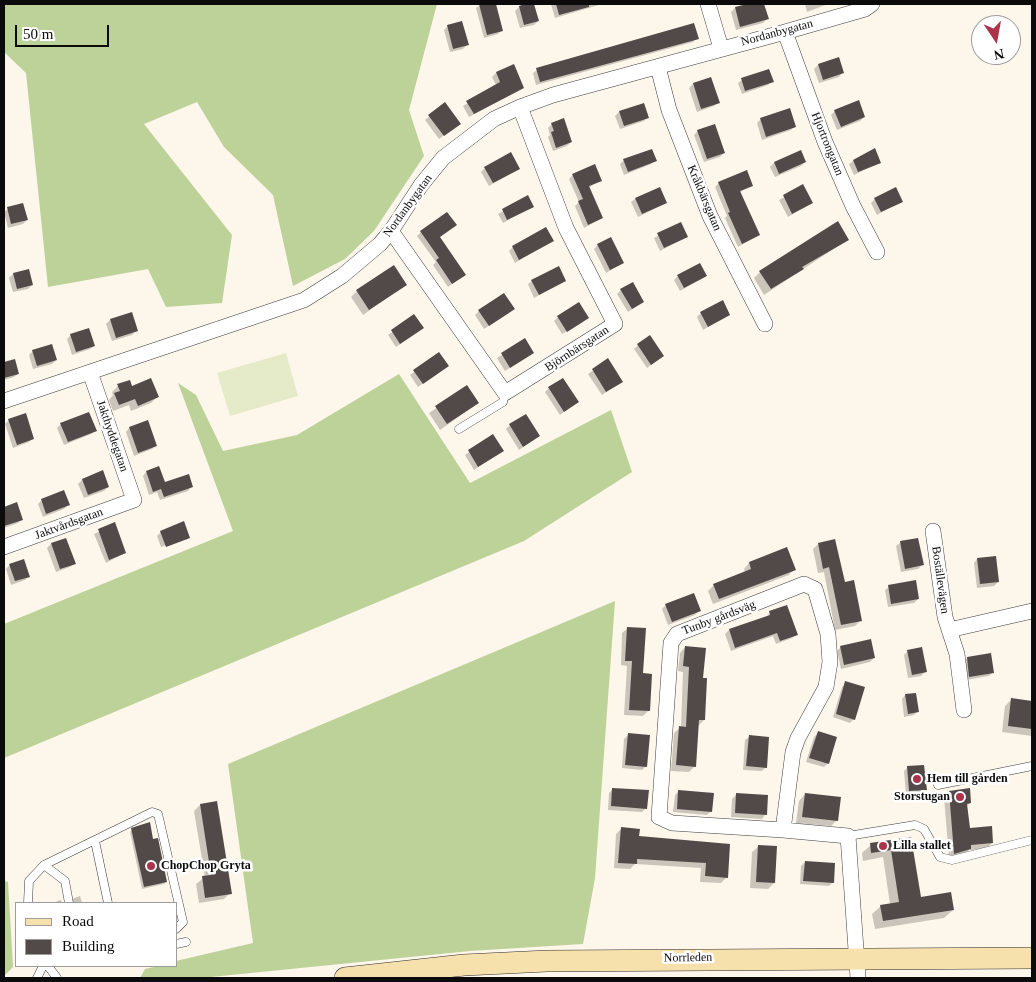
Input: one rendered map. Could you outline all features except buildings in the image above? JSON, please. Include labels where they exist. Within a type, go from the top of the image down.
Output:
[{"type":"main road","name":"Norrleden","points":[[346,978],[464,966],[547,961],[711,958],[858,969],[1032,958]]},
{"type":"street","points":[[708,4],[722,48]]},
{"type":"street","name":"Nordanbygatan","points":[[4,401],[231,327],[304,300],[342,276],[369,254],[391,231],[421,185],[443,158],[494,119],[520,107],[553,95],[785,32],[865,8],[872,4]]},
{"type":"street","name":"Hjortrongatan","points":[[785,32],[825,142],[852,206],[877,252]]},
{"type":"street","name":"Kråkbärsgatan","points":[[658,67],[673,119],[710,216],[765,324]]},
{"type":"street","name":"Björnbärsgatan","points":[[505,393],[615,324],[566,228],[520,107]]},
{"type":"street","points":[[391,231],[505,393]]},
{"type":"street","name":"Jakthyddegatan","points":[[90,372],[134,500]]},
{"type":"street","name":"Jaktvårdsgatan","points":[[4,547],[134,500]]},
{"type":"street","name":"Boställevägen","points":[[934,531],[945,617],[957,654],[964,710]]},
{"type":"street","name":"Tunby gårdsväg","points":[[783,830],[793,752],[798,738],[826,687],[830,662],[828,634],[815,589],[804,584],[677,634],[671,643],[659,817],[672,823],[848,836]]},
{"type":"street","name":"Boställevägen","points":[[949,630],[1032,612]]},
{"type":"street","points":[[848,836],[858,969]]},
{"type":"lane","points":[[459,429],[503,402],[505,393]]},
{"type":"lane","points":[[938,785],[1032,766]]},
{"type":"lane","points":[[28,902],[29,881],[44,865],[152,812],[158,814],[183,922],[178,927]]},
{"type":"lane","points":[[848,836],[915,825],[924,828],[940,857],[952,860],[1032,840]]},
{"type":"lane","points":[[95,841],[108,902]]},
{"type":"lane","points":[[44,865],[64,881],[69,902]]},
{"type":"lane","points":[[178,944],[186,942]]},
{"type":"lane","points":[[49,967],[57,978]]},
{"type":"green space","points":[[4,4],[437,4],[409,110],[424,156],[374,231],[345,259],[293,286],[273,195],[224,147],[197,102],[144,124],[232,235],[222,303],[166,307],[148,269],[48,287],[26,73],[4,52]]},
{"type":"green space","points":[[286,353],[298,396],[230,416],[217,373]]},
{"type":"green space","points":[[399,374],[470,483],[611,410],[632,472],[524,541],[4,758],[4,624],[233,531],[178,383],[196,395],[223,451],[297,435]]},
{"type":"green space","points":[[615,601],[595,878],[583,944],[470,951],[201,978],[140,978],[145,969],[178,967],[178,961],[253,943],[228,764]]},
{"type":"green space","points":[[4,881],[8,882],[13,967],[4,976]]},
{"type":"place","name":"Hem till gården","points":[[917,779]]},
{"type":"place","name":"Storstugan","points":[[960,797]]},
{"type":"place","name":"Lilla stallet","points":[[883,846]]},
{"type":"place","name":"ChopChop Gryta","points":[[151,866]]}]
